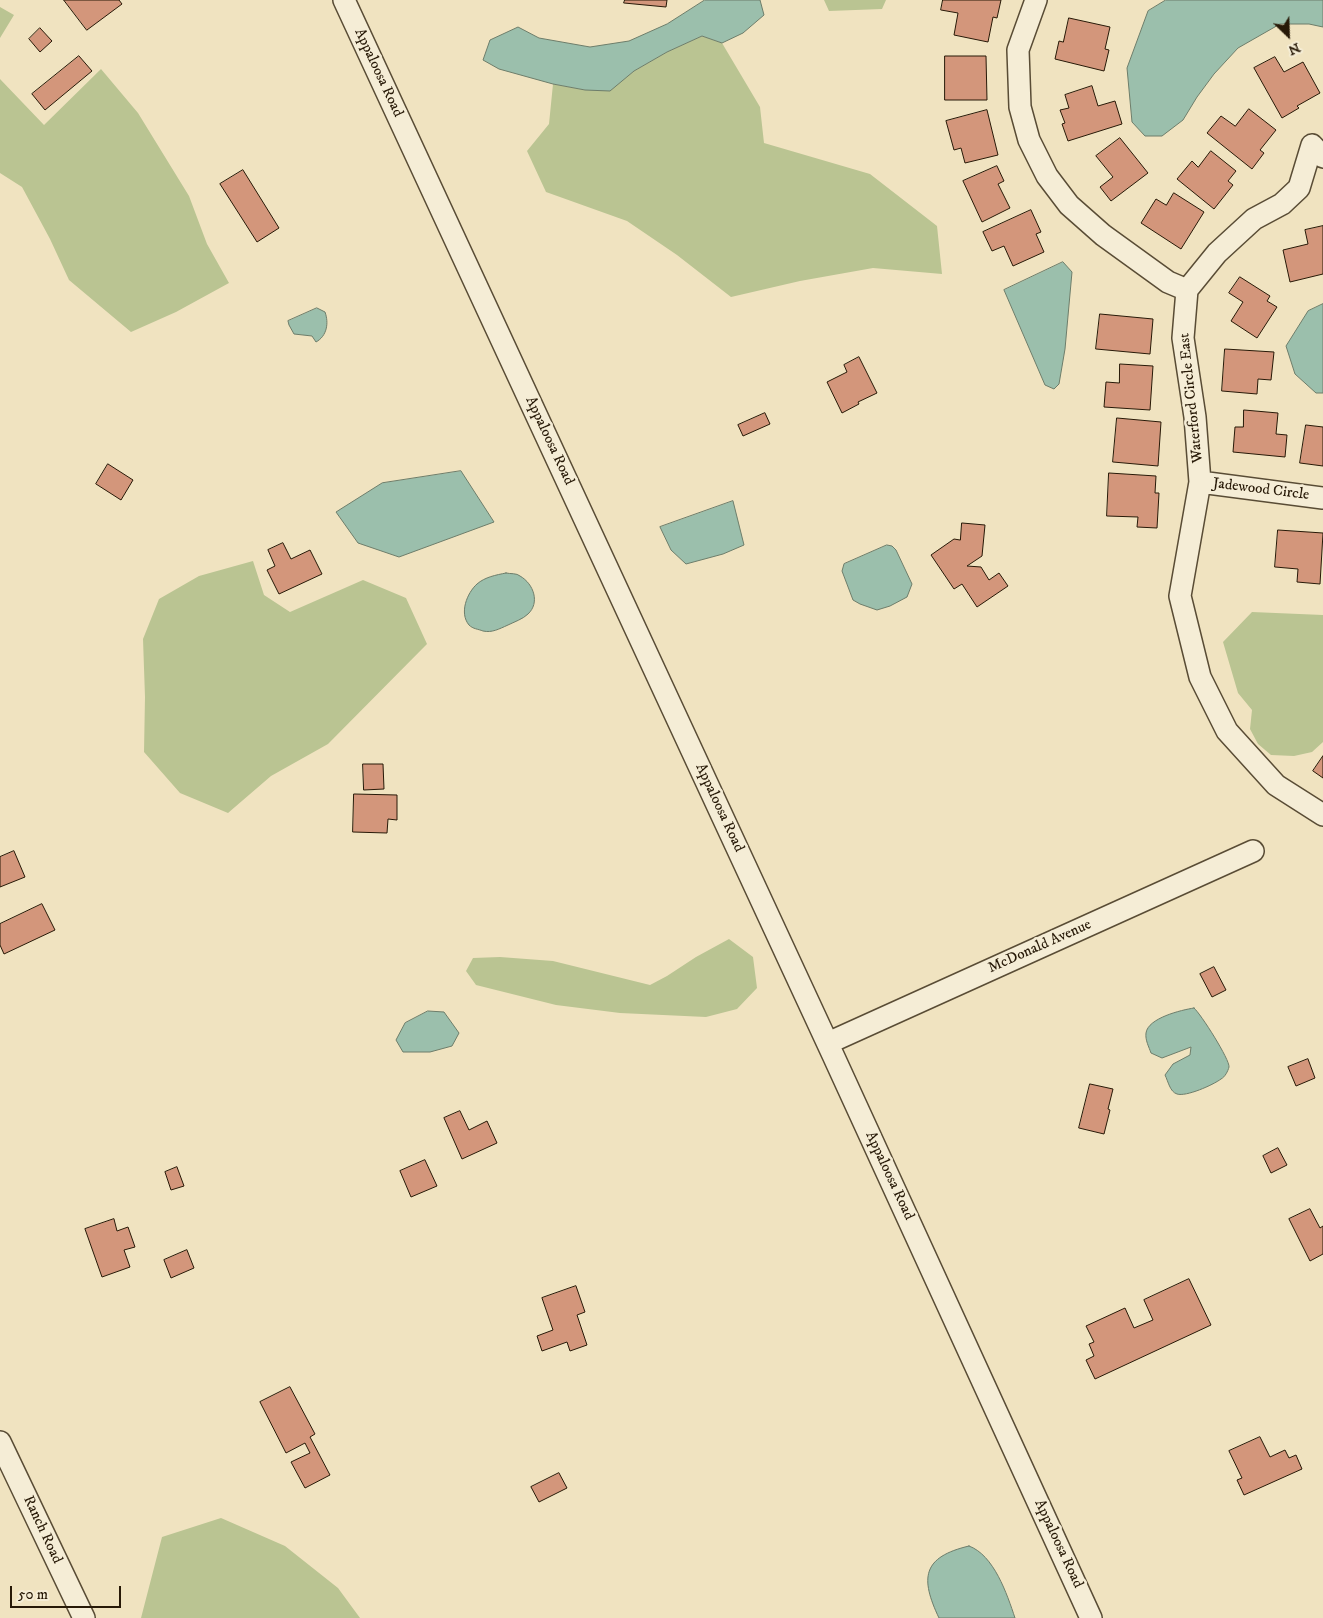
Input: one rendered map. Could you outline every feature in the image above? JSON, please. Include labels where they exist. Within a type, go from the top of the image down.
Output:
[{"type":"street","name":"Appaloosa Road","points":[[344,0],[828,1042],[1091,1618]]},
{"type":"street","points":[[1036,0],[1018,50],[1020,107],[1029,140],[1047,176],[1069,205],[1103,236],[1168,282],[1187,290],[1223,247],[1254,219],[1282,204],[1299,188],[1312,145],[1323,158]]},
{"type":"street","name":"Waterford Circle East","points":[[1187,290],[1183,338],[1196,417],[1200,482],[1180,596],[1200,677],[1227,731],[1276,785],[1323,815]]},
{"type":"street","name":"Jadewood Circle","points":[[1200,482],[1323,498]]},
{"type":"street","name":"McDonald Avenue","points":[[828,1042],[1253,851]]},
{"type":"street","name":"Ranch Road","points":[[0,1442],[84,1618]]},
{"type":"shaded area","points":[[705,0],[760,0],[764,15],[743,33],[722,43],[702,36],[667,52],[634,71],[610,91],[585,90],[553,84],[499,69],[483,60],[490,40],[518,27],[539,38],[590,47],[629,41],[667,24]]},
{"type":"shaded area","points":[[824,0],[886,0],[882,9],[829,11]]},
{"type":"shaded area","points":[[1166,0],[1323,0],[1323,27],[1309,24],[1280,24],[1238,48],[1214,74],[1183,120],[1162,136],[1145,136],[1132,122],[1127,68],[1148,11]]},
{"type":"shaded area","points":[[0,7],[14,15],[0,38]]},
{"type":"shaded area","points":[[702,36],[722,43],[760,107],[764,143],[870,174],[937,226],[942,274],[873,268],[800,281],[731,297],[677,255],[627,221],[546,192],[527,151],[549,124],[553,84],[585,90],[610,90],[634,71],[667,52]]},
{"type":"shaded area","points":[[101,69],[138,113],[189,196],[207,244],[229,283],[176,312],[131,332],[69,280],[50,239],[22,187],[0,173],[0,79],[44,125]]},
{"type":"shaded area","points":[[1063,262],[1072,272],[1065,349],[1059,384],[1054,389],[1045,385],[1004,290]]},
{"type":"shaded area","points":[[1323,304],[1323,393],[1316,393],[1295,374],[1286,346],[1308,311]]},
{"type":"shaded area","points":[[317,308],[325,312],[326,316],[327,325],[323,336],[316,342],[312,336],[294,334],[288,321]]},
{"type":"shaded area","points":[[461,471],[494,522],[399,557],[358,543],[336,512],[382,483]]},
{"type":"shaded area","points":[[733,501],[744,545],[723,554],[686,564],[671,550],[660,527]]},
{"type":"shaded area","points":[[887,545],[892,546],[896,550],[912,584],[907,597],[877,610],[853,600],[842,571],[844,564]]},
{"type":"shaded area","points":[[253,561],[264,595],[290,612],[363,580],[406,598],[427,644],[328,744],[271,776],[228,813],[180,793],[144,752],[143,639],[159,599],[199,576]]},
{"type":"shaded area","points":[[506,573],[519,575],[529,584],[534,594],[532,610],[521,619],[496,630],[483,631],[469,625],[464,609],[467,598],[473,588],[484,580]]},
{"type":"shaded area","points":[[1252,612],[1323,615],[1323,742],[1312,752],[1294,756],[1271,755],[1258,744],[1250,729],[1252,710],[1238,693],[1223,642]]},
{"type":"shaded area","points":[[729,939],[753,957],[757,988],[737,1009],[706,1017],[620,1013],[556,1005],[476,985],[466,971],[473,958],[500,957],[553,961],[650,985]]},
{"type":"shaded area","points":[[1194,1008],[1214,1037],[1229,1067],[1224,1077],[1212,1084],[1193,1092],[1177,1094],[1171,1089],[1165,1075],[1173,1064],[1190,1055],[1191,1047],[1162,1058],[1151,1053],[1146,1033],[1148,1028],[1159,1019]]},
{"type":"shaded area","points":[[428,1011],[444,1012],[459,1033],[452,1046],[430,1052],[403,1052],[396,1040],[405,1023]]},
{"type":"shaded area","points":[[221,1518],[285,1546],[338,1588],[360,1618],[141,1618],[162,1537]]},
{"type":"shaded area","points":[[969,1546],[978,1551],[992,1566],[1004,1587],[1015,1618],[939,1618],[929,1591],[929,1571],[942,1556]]},
{"type":"building","points":[[64,0],[119,0],[122,4],[87,30]]},
{"type":"building","points":[[625,0],[667,0],[666,7],[624,3]]},
{"type":"building","points":[[943,0],[1001,0],[997,18],[993,17],[988,42],[954,35],[958,13],[941,10]]},
{"type":"building","points":[[1069,18],[1110,27],[1105,49],[1109,50],[1104,71],[1055,59],[1059,41],[1063,42]]},
{"type":"building","points":[[40,28],[52,41],[40,52],[29,39]]},
{"type":"building","points":[[79,56],[92,71],[45,110],[32,94]]},
{"type":"building","points":[[945,56],[986,56],[987,100],[945,100]]},
{"type":"building","points":[[1275,57],[1284,72],[1303,62],[1320,93],[1297,106],[1299,108],[1282,118],[1254,68]]},
{"type":"building","points":[[1092,86],[1098,106],[1115,101],[1122,124],[1068,141],[1062,124],[1065,123],[1060,110],[1069,108],[1065,95]]},
{"type":"building","points":[[1249,109],[1276,130],[1260,150],[1264,153],[1252,169],[1207,133],[1221,116],[1235,126]]},
{"type":"building","points":[[987,110],[998,155],[965,163],[961,148],[954,150],[946,121]]},
{"type":"building","points":[[1120,138],[1148,173],[1111,201],[1100,187],[1113,177],[1096,156]]},
{"type":"building","points":[[1211,151],[1236,171],[1228,181],[1233,185],[1214,209],[1177,179],[1192,161],[1198,167]]},
{"type":"building","points":[[997,166],[1004,181],[998,184],[1010,208],[982,222],[963,181]]},
{"type":"building","points":[[243,170],[279,228],[257,242],[220,184]]},
{"type":"building","points":[[1174,193],[1204,212],[1181,249],[1141,223],[1156,199],[1166,205]]},
{"type":"building","points":[[1031,210],[1041,232],[1036,234],[1044,252],[1013,266],[1004,246],[992,251],[983,232]]},
{"type":"building","points":[[1323,226],[1323,274],[1290,282],[1283,250],[1308,244],[1305,230]]},
{"type":"building","points":[[1240,277],[1270,296],[1267,301],[1277,307],[1257,338],[1231,321],[1243,302],[1229,293]]},
{"type":"building","points":[[1100,314],[1153,319],[1150,354],[1096,349]]},
{"type":"building","points":[[1225,349],[1274,352],[1271,380],[1258,379],[1257,394],[1222,391]]},
{"type":"building","points":[[859,357],[877,393],[858,402],[859,404],[842,413],[827,382],[847,372],[844,365]]},
{"type":"building","points":[[1120,364],[1153,366],[1150,410],[1104,407],[1106,382],[1119,383]]},
{"type":"building","points":[[1244,410],[1278,413],[1276,434],[1287,435],[1285,457],[1233,452],[1235,427],[1243,427]]},
{"type":"building","points":[[765,413],[770,424],[743,436],[738,425]]},
{"type":"building","points":[[1117,418],[1161,422],[1158,466],[1113,462]]},
{"type":"building","points":[[1306,425],[1323,427],[1323,466],[1300,463]]},
{"type":"building","points":[[108,464],[133,480],[121,500],[96,484]]},
{"type":"building","points":[[1109,473],[1156,476],[1155,493],[1159,493],[1157,528],[1137,527],[1138,517],[1107,516]]},
{"type":"building","points":[[962,523],[985,525],[982,556],[967,566],[981,567],[989,580],[999,573],[1008,586],[977,607],[962,584],[954,589],[931,555],[954,539],[960,540]]},
{"type":"building","points":[[1278,530],[1323,533],[1320,584],[1297,582],[1298,569],[1275,567]]},
{"type":"building","points":[[283,543],[291,559],[310,550],[322,574],[279,594],[267,570],[275,566],[268,550]]},
{"type":"building","points":[[1323,756],[1323,778],[1313,771]]},
{"type":"building","points":[[363,764],[383,764],[384,789],[364,790]]},
{"type":"building","points":[[354,794],[397,795],[397,820],[388,819],[387,833],[353,832]]},
{"type":"building","points":[[14,851],[25,877],[0,887],[0,857]]},
{"type":"building","points":[[42,904],[55,930],[4,954],[0,945],[0,924]]},
{"type":"building","points":[[1214,967],[1226,990],[1212,997],[1200,974]]},
{"type":"building","points":[[1308,1059],[1315,1078],[1296,1086],[1288,1067]]},
{"type":"building","points":[[1090,1084],[1113,1089],[1104,1134],[1079,1128]]},
{"type":"building","points":[[460,1111],[469,1130],[487,1121],[497,1143],[462,1159],[444,1118]]},
{"type":"building","points":[[1278,1148],[1287,1165],[1271,1173],[1263,1156]]},
{"type":"building","points":[[425,1160],[437,1186],[411,1197],[400,1171]]},
{"type":"building","points":[[177,1167],[184,1186],[171,1190],[165,1172]]},
{"type":"building","points":[[1310,1209],[1320,1228],[1323,1226],[1323,1254],[1310,1261],[1289,1219]]},
{"type":"building","points":[[114,1219],[117,1231],[128,1227],[135,1247],[124,1250],[130,1267],[102,1277],[85,1229]]},
{"type":"building","points":[[187,1250],[194,1268],[171,1278],[164,1260]]},
{"type":"building","points":[[1189,1279],[1211,1325],[1095,1379],[1086,1360],[1094,1356],[1089,1344],[1094,1342],[1086,1326],[1125,1308],[1134,1328],[1153,1320],[1144,1300]]},
{"type":"building","points":[[576,1286],[585,1312],[577,1315],[587,1345],[570,1351],[567,1342],[542,1351],[537,1336],[553,1330],[542,1298]]},
{"type":"building","points":[[290,1387],[315,1434],[310,1437],[330,1475],[305,1488],[291,1462],[310,1453],[305,1443],[286,1453],[260,1402]]},
{"type":"building","points":[[1260,1437],[1270,1457],[1285,1450],[1289,1458],[1296,1455],[1302,1469],[1244,1495],[1237,1480],[1242,1478],[1229,1451]]},
{"type":"building","points":[[559,1473],[567,1488],[539,1502],[531,1487]]}]
